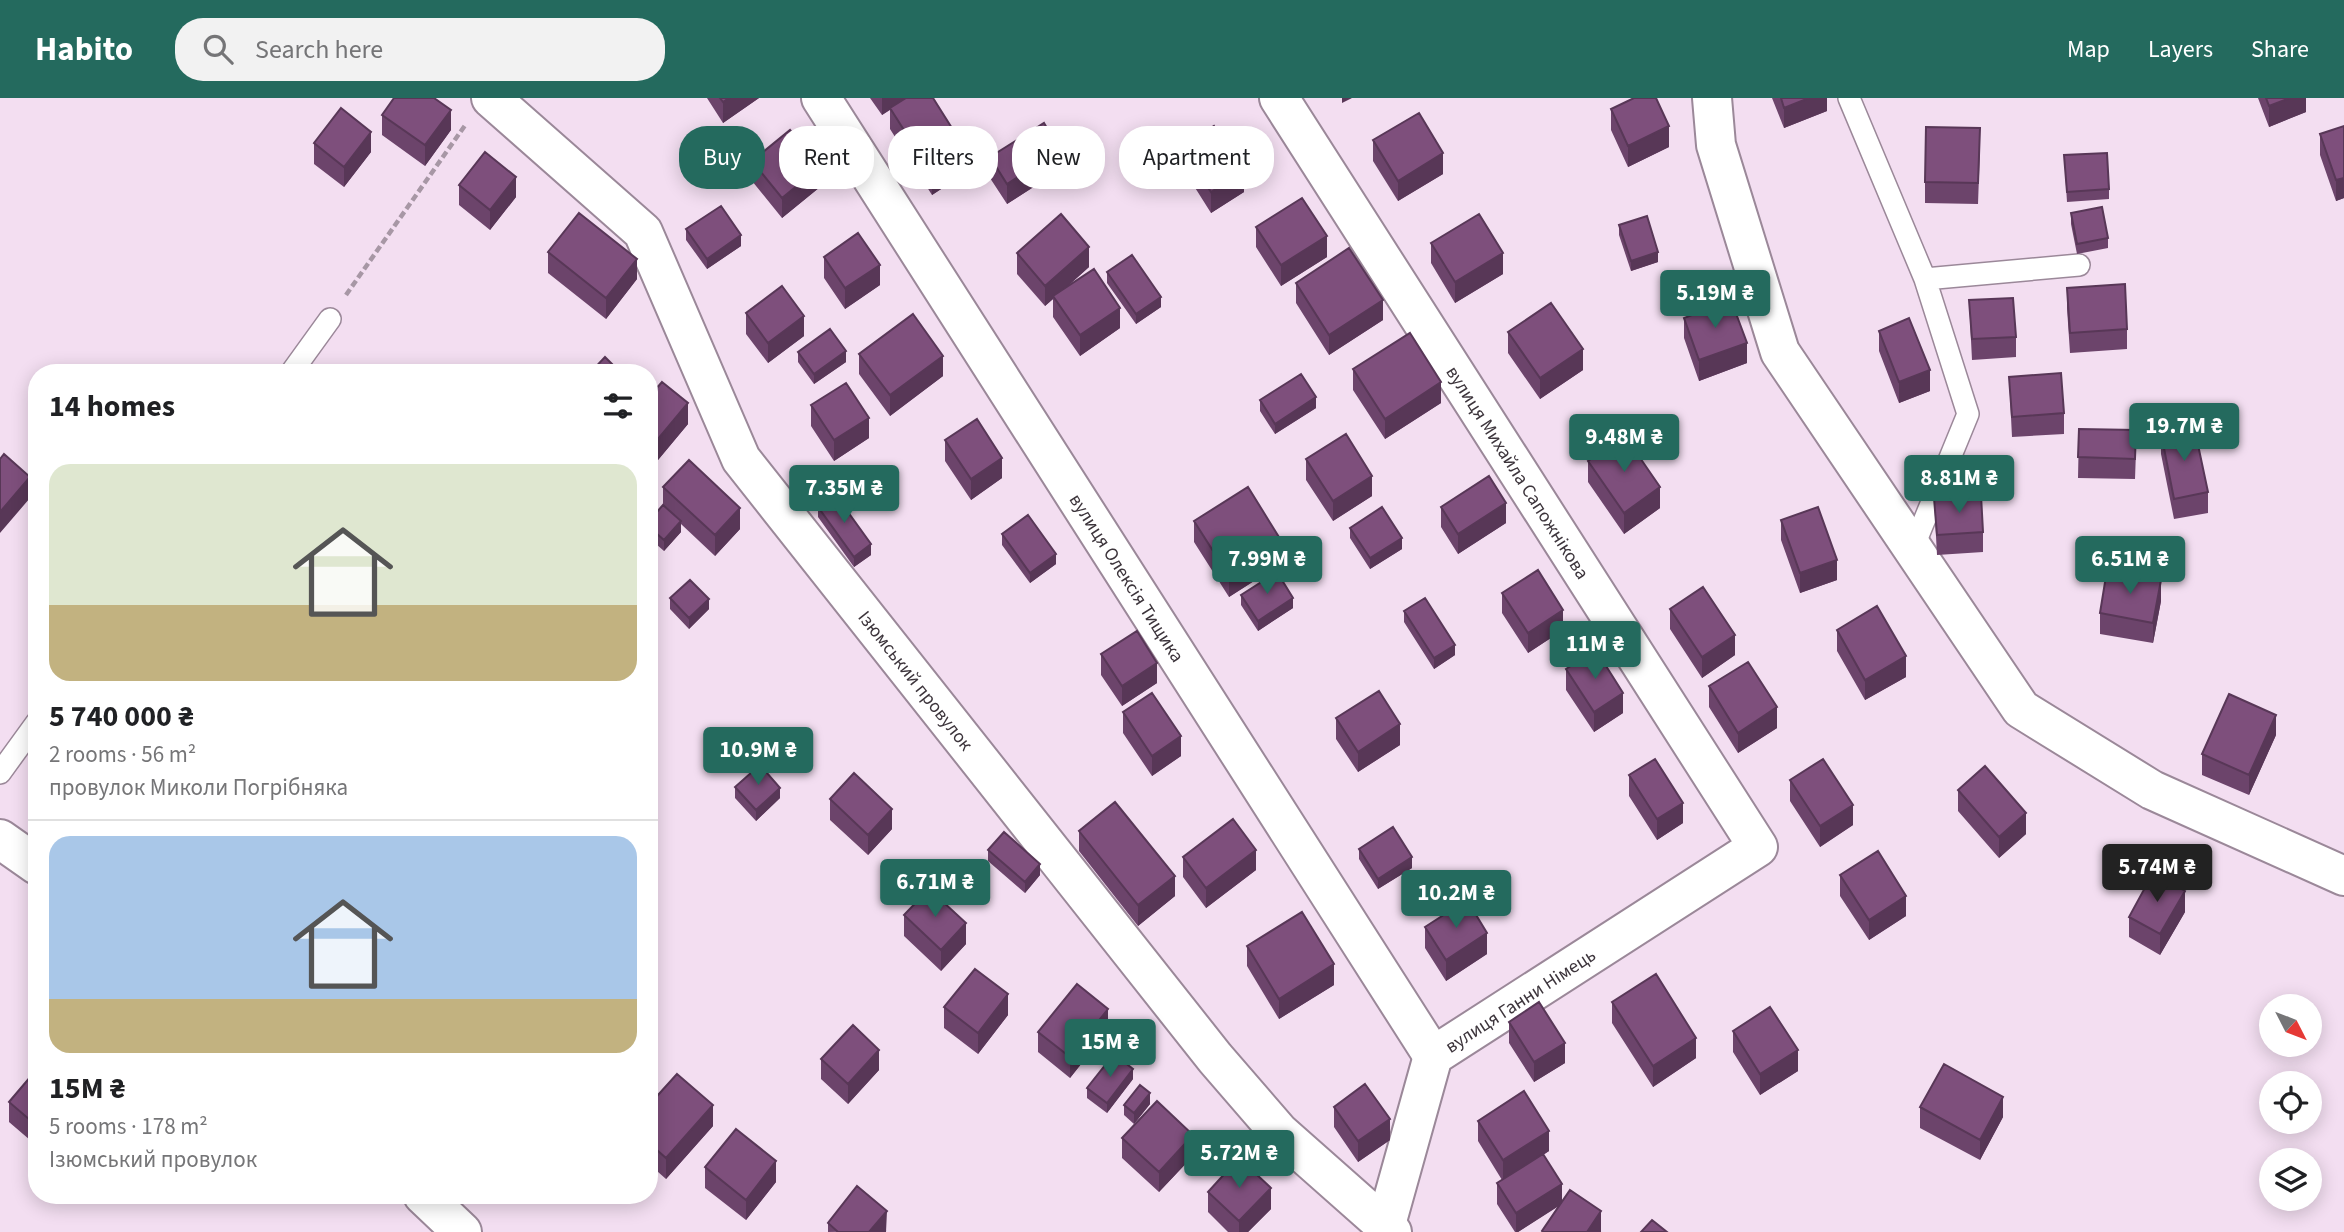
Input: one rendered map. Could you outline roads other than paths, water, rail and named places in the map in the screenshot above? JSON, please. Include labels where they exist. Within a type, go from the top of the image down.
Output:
[{"type":"street","name":"вулиця Олексія Тищика","points":[[821,98],[1433,1056]]},
{"type":"street","name":"вулиця Михайла Сапожнікова","points":[[1279,98],[1758,847]]},
{"type":"street","points":[[1712,98],[1716,145],[1780,352],[2021,709],[2152,790],[2344,876]]},
{"type":"street","name":"Ізюмський провулок","points":[[489,105],[643,232],[741,459],[1215,1058],[1279,1132],[1388,1230]]},
{"type":"street","points":[[0,839],[28,859]]},
{"type":"street","name":"вулиця Ганни Німець","points":[[1388,1230],[1433,1056],[1758,847]]},
{"type":"street","points":[[432,1204],[462,1232]]},
{"type":"lane","points":[[1849,98],[1925,279],[1968,414],[1913,548]]},
{"type":"lane","points":[[1925,279],[2079,265]]},
{"type":"lane","points":[[298,364],[330,319]]},
{"type":"lane","points":[[0,773],[28,734]]}]
